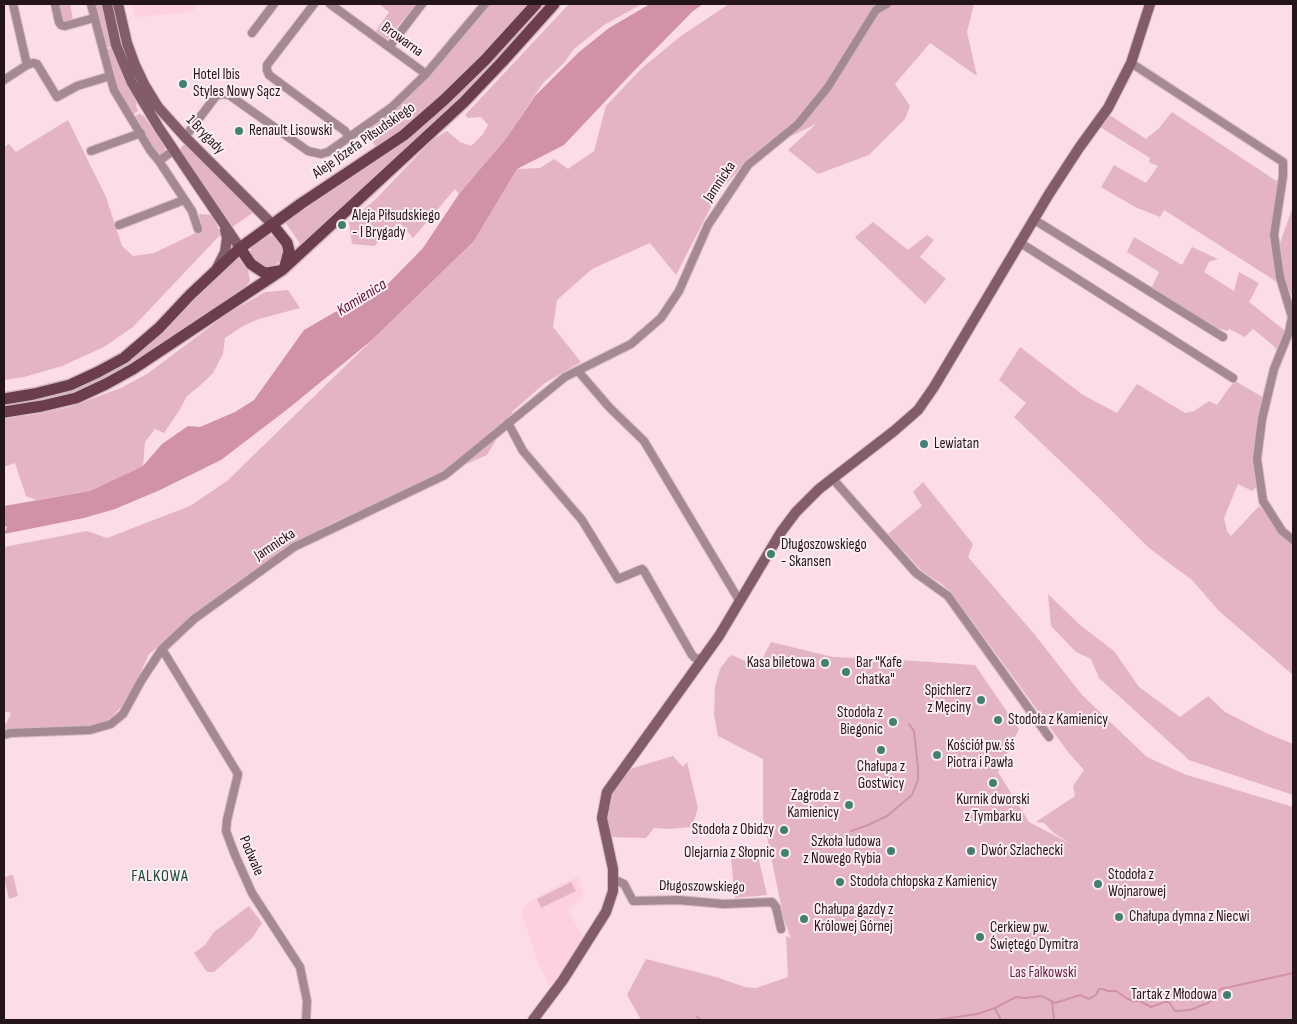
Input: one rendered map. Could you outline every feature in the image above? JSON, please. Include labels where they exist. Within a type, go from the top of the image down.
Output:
[{"type":"main road","name":"Aleje Józefa Piłsudskiego","points":[[4,399],[70,385],[124,358],[160,328],[240,248],[272,224],[404,135],[485,60],[536,4]]},
{"type":"main road","name":"Aleje Józefa Piłsudskiego","points":[[4,412],[76,398],[106,384],[133,369],[282,270],[464,102],[554,4]]},
{"type":"main road","name":"1 Brygady","points":[[272,224],[287,242],[289,251],[286,264],[282,270]]},
{"type":"main road","points":[[240,248],[251,264],[263,272],[275,273],[282,270]]},
{"type":"street","points":[[13,4],[27,65]]},
{"type":"street","points":[[55,4],[61,25],[65,26],[94,18]]},
{"type":"street","points":[[91,4],[114,90],[192,212],[198,229]]},
{"type":"street","name":"1 Brygady","points":[[107,4],[116,45],[132,83],[174,150],[240,248]]},
{"type":"street","name":"1 Brygady","points":[[118,4],[127,42],[144,84],[158,107],[185,137],[272,224]]},
{"type":"street","points":[[252,34],[274,4]]},
{"type":"street","points":[[314,4],[267,66],[267,70],[270,75],[345,131],[349,137]]},
{"type":"street","name":"Browarna","points":[[185,137],[216,96],[223,94],[230,95],[308,151],[321,154],[328,152],[392,107],[426,74],[330,4]]},
{"type":"street","points":[[389,47],[422,4]]},
{"type":"street","points":[[426,74],[485,4]]},
{"type":"street","name":"Jamnicka","points":[[4,735],[10,733],[90,730],[111,724],[123,714],[141,681],[162,649],[194,619],[294,547],[445,475],[565,377],[630,344],[661,318],[679,291],[708,225],[748,165],[798,124],[828,87],[876,10],[887,4]]},
{"type":"street","points":[[533,1020],[562,980],[606,912],[613,891],[613,869],[602,818],[607,792],[719,636],[781,532],[796,512],[832,478],[894,431],[918,410],[962,341],[1019,242],[1070,162],[1108,108],[1131,63],[1150,4]]},
{"type":"street","points":[[1131,63],[1283,162],[1283,176],[1274,235],[1280,277],[1292,317],[1289,332],[1274,369],[1262,419],[1257,459],[1263,501],[1282,531],[1293,540]]},
{"type":"street","points":[[4,80],[27,65],[37,64],[57,97],[77,86],[110,76]]},
{"type":"street","points":[[91,151],[141,134]]},
{"type":"street","points":[[159,160],[174,150],[185,137]]},
{"type":"street","points":[[119,225],[184,200]]},
{"type":"street","points":[[1033,220],[1223,337]]},
{"type":"street","points":[[217,269],[225,252],[227,238],[223,224]]},
{"type":"street","points":[[1019,242],[1233,378]]},
{"type":"street","points":[[1266,364],[1274,369]]},
{"type":"street","points":[[578,370],[608,407],[644,441],[739,600]]},
{"type":"street","points":[[508,423],[523,451],[582,520],[618,579],[642,568],[692,655],[695,658],[703,659]]},
{"type":"street","points":[[832,478],[916,573],[948,596],[1048,737]]},
{"type":"street","name":"Podwale","points":[[162,649],[238,774],[226,831],[252,893],[300,968],[306,1001],[306,1020]]},
{"type":"street","name":"Długoszowskiego","points":[[613,879],[624,884],[633,901],[678,900],[724,904],[772,902],[776,907],[781,929]]},
{"type":"shaded area","points":[[132,4],[197,4],[192,12],[135,17]]},
{"type":"shaded area","points":[[650,4],[703,4],[693,11],[564,145],[517,169],[474,241],[372,340],[289,408],[221,460],[160,490],[115,509],[84,518],[4,534],[7,527],[4,526],[4,506],[90,491],[143,466],[162,444],[188,426],[200,427],[235,412],[254,400],[304,330],[335,312],[359,307],[382,290],[423,248],[459,194],[505,140],[535,96],[579,52],[609,28]]},
{"type":"shaded area","points":[[578,877],[584,895],[568,911],[584,938],[564,968],[549,986],[537,959],[521,912],[531,901],[558,885]]},
{"type":"green space","points":[[56,4],[70,4],[73,20],[64,23],[61,21]]},
{"type":"green space","points":[[93,4],[101,4],[113,46],[103,49]]},
{"type":"green space","points":[[379,4],[416,4],[387,40],[376,31],[389,12]]},
{"type":"green space","points":[[485,4],[536,4],[462,83],[379,152],[363,127],[392,107]]},
{"type":"green space","points":[[541,4],[546,4],[521,35],[475,85],[301,245],[285,222],[408,137]]},
{"type":"green space","points":[[569,4],[642,4],[604,25],[574,49],[563,64],[543,83],[505,140],[478,172],[459,194],[455,189],[413,238],[398,223],[374,246],[352,244],[349,222],[377,198],[432,140],[447,131],[460,142],[471,146],[483,134],[488,125],[481,117],[468,118],[465,115]]},
{"type":"green space","points":[[729,4],[974,4],[967,32],[977,76],[930,43],[895,84],[910,106],[905,119],[869,155],[818,174],[788,150],[816,124],[752,155],[718,193],[676,275],[650,243],[592,269],[557,300],[553,327],[581,362],[545,383],[513,411],[487,455],[330,524],[280,552],[230,587],[149,654],[121,707],[111,718],[102,723],[84,728],[4,733],[4,724],[11,713],[4,711],[4,547],[87,531],[107,538],[190,506],[227,481],[474,241],[517,169],[540,168],[554,159],[568,169],[594,151],[606,106],[642,68],[681,36]]},
{"type":"green space","points":[[114,47],[137,104],[138,111],[132,115],[116,84],[105,50]]},
{"type":"green space","points":[[1172,112],[1278,182],[1271,242],[1279,277],[1277,282],[1164,210],[1160,217],[1135,207],[1101,187],[1114,165],[1146,183],[1158,166],[1149,162],[1150,158],[1100,127],[1108,114],[1146,139],[1159,128]]},
{"type":"green space","points":[[140,113],[165,147],[162,155],[157,152],[134,117]]},
{"type":"green space","points":[[68,120],[106,197],[122,246],[133,256],[154,253],[202,230],[199,214],[212,215],[221,234],[133,327],[104,347],[62,366],[24,377],[4,380],[4,147],[9,144],[16,152]]},
{"type":"green space","points":[[183,145],[187,145],[254,212],[231,228],[180,152]]},
{"type":"green space","points":[[1293,206],[1293,298],[1285,282],[1280,243]]},
{"type":"green space","points":[[873,222],[908,250],[927,235],[934,240],[920,257],[946,279],[925,304],[855,237]]},
{"type":"green space","points":[[267,235],[278,240],[283,251],[278,262],[267,267],[256,262],[251,251],[256,240]]},
{"type":"green space","points":[[1134,237],[1182,265],[1192,247],[1218,259],[1209,262],[1204,272],[1234,291],[1239,272],[1259,283],[1249,302],[1288,333],[1279,355],[1274,346],[1253,329],[1245,337],[1229,329],[1227,331],[1215,327],[1151,289],[1159,272],[1127,252]]},
{"type":"green space","points":[[237,257],[248,270],[250,281],[246,286],[148,354],[99,382],[76,392],[47,401],[4,407],[4,403],[42,397],[153,340]]},
{"type":"green space","points":[[288,290],[300,308],[259,319],[243,326],[225,338],[223,354],[213,373],[187,396],[164,433],[155,429],[145,442],[143,466],[90,491],[36,500],[26,496],[15,463],[4,467],[4,419],[70,407],[121,388],[147,374],[227,314],[265,292]]},
{"type":"green space","points":[[1020,347],[1083,395],[1117,413],[1137,384],[1185,413],[1194,411],[1209,401],[1217,405],[1235,381],[1266,399],[1258,486],[1252,491],[1238,484],[1224,518],[1227,531],[1231,536],[1259,506],[1293,544],[1293,675],[1219,611],[1192,580],[1149,548],[1014,417],[1026,403],[999,380]]},
{"type":"green space","name":"Las Falkowski","points":[[923,482],[973,544],[968,557],[1035,635],[1082,695],[1147,757],[1184,774],[1293,807],[1293,1020],[639,1020],[640,1018],[627,995],[646,959],[716,977],[745,987],[756,988],[788,977],[786,936],[791,938],[784,920],[763,817],[763,759],[718,736],[714,715],[715,687],[720,669],[732,655],[758,667],[771,642],[833,657],[975,665],[1019,729],[998,772],[1029,822],[1071,844],[1054,833],[1044,823],[1036,822],[1075,796],[1073,786],[1084,770],[1068,752],[951,593],[943,585],[922,571],[888,534],[922,506],[913,492]]},
{"type":"green space","points":[[1048,594],[1080,625],[1114,651],[1139,687],[1180,717],[1208,696],[1225,712],[1266,733],[1293,744],[1293,795],[1189,760],[1099,678],[1091,659],[1076,652],[1051,626]]},
{"type":"green space","points":[[673,756],[683,767],[687,762],[698,808],[691,827],[654,828],[646,838],[610,837],[606,822],[608,798],[624,773],[633,768]]},
{"type":"green space","points":[[758,856],[767,895],[735,898],[731,859]]},
{"type":"green space","points":[[13,875],[18,896],[9,899],[4,877]]},
{"type":"green space","points":[[571,882],[576,891],[541,908],[537,899]]},
{"type":"green space","points":[[249,906],[262,923],[252,938],[214,972],[207,972],[194,953],[205,945],[214,932]]},
{"type":"waterway","points":[[851,831],[887,816],[912,795],[918,780],[918,768],[914,731],[909,724]]},
{"type":"waterway","points":[[1166,1002],[1169,1002],[1175,1011],[1190,1010],[1208,1003],[1221,989],[1293,973]]},
{"type":"waterway","points":[[936,1020],[977,1014],[995,1008],[1016,997],[1042,996],[1055,1003],[1080,995],[1089,999],[1096,995],[1099,989],[1116,991],[1126,998],[1140,1001],[1151,1007],[1165,1002]]},
{"type":"waterway","points":[[1052,1001],[1054,1020]]},
{"type":"waterway","points":[[995,1008],[1001,1020]]},
{"type":"waterway","points":[[696,1016],[701,1020]]},
{"type":"place","name":"Hotel Ibis Styles Nowy Sącz","points":[[183,84]]},
{"type":"place","name":"Renault Lisowski","points":[[239,131]]},
{"type":"place","name":"Aleja Piłsudskiego - I Brygady","points":[[342,225]]},
{"type":"place","name":"Lewiatan","points":[[924,444]]},
{"type":"place","name":"Długoszowskiego - Skansen","points":[[771,554]]},
{"type":"place","name":"Kasa biletowa","points":[[825,663]]},
{"type":"place","name":"Bar \"Kafe chatka\"","points":[[846,672]]},
{"type":"place","name":"Spichlerz z Męciny","points":[[981,700]]},
{"type":"place","name":"Stodoła z Kamienicy","points":[[998,720]]},
{"type":"place","name":"Stodoła z Biegonic","points":[[893,722]]},
{"type":"place","name":"Chałupa z Gostwicy","points":[[881,750]]},
{"type":"place","name":"Kościół pw. śś Piotra i Pawła","points":[[937,755]]},
{"type":"place","name":"Kurnik dworski z Tymbarku","points":[[993,783]]},
{"type":"place","name":"Zagroda z Kamienicy","points":[[849,805]]},
{"type":"place","name":"Stodoła z Obidzy","points":[[784,830]]},
{"type":"place","name":"Szkoła ludowa z Nowego Rybia","points":[[891,851]]},
{"type":"place","name":"Dwór Szlachecki","points":[[971,851]]},
{"type":"place","name":"Olejarnia z Słopnic","points":[[785,853]]},
{"type":"place","name":"Stodoła chłopska z Kamienicy","points":[[840,882]]},
{"type":"place","name":"Stodoła z Wojnarowej","points":[[1098,884]]},
{"type":"place","name":"Chałupa dymna z Niecwi","points":[[1119,917]]},
{"type":"place","name":"Chałupa gazdy z Królowej Górnej","points":[[804,919]]},
{"type":"place","name":"Cerkiew pw. Świętego Dymitra","points":[[980,937]]},
{"type":"place","name":"Tartak z Młodowa","points":[[1227,995]]},
{"type":"district","name":"FALKOWA","points":[[160,877]]},
{"type":"water label","name":"Kamienica","points":[[362,298]]}]
